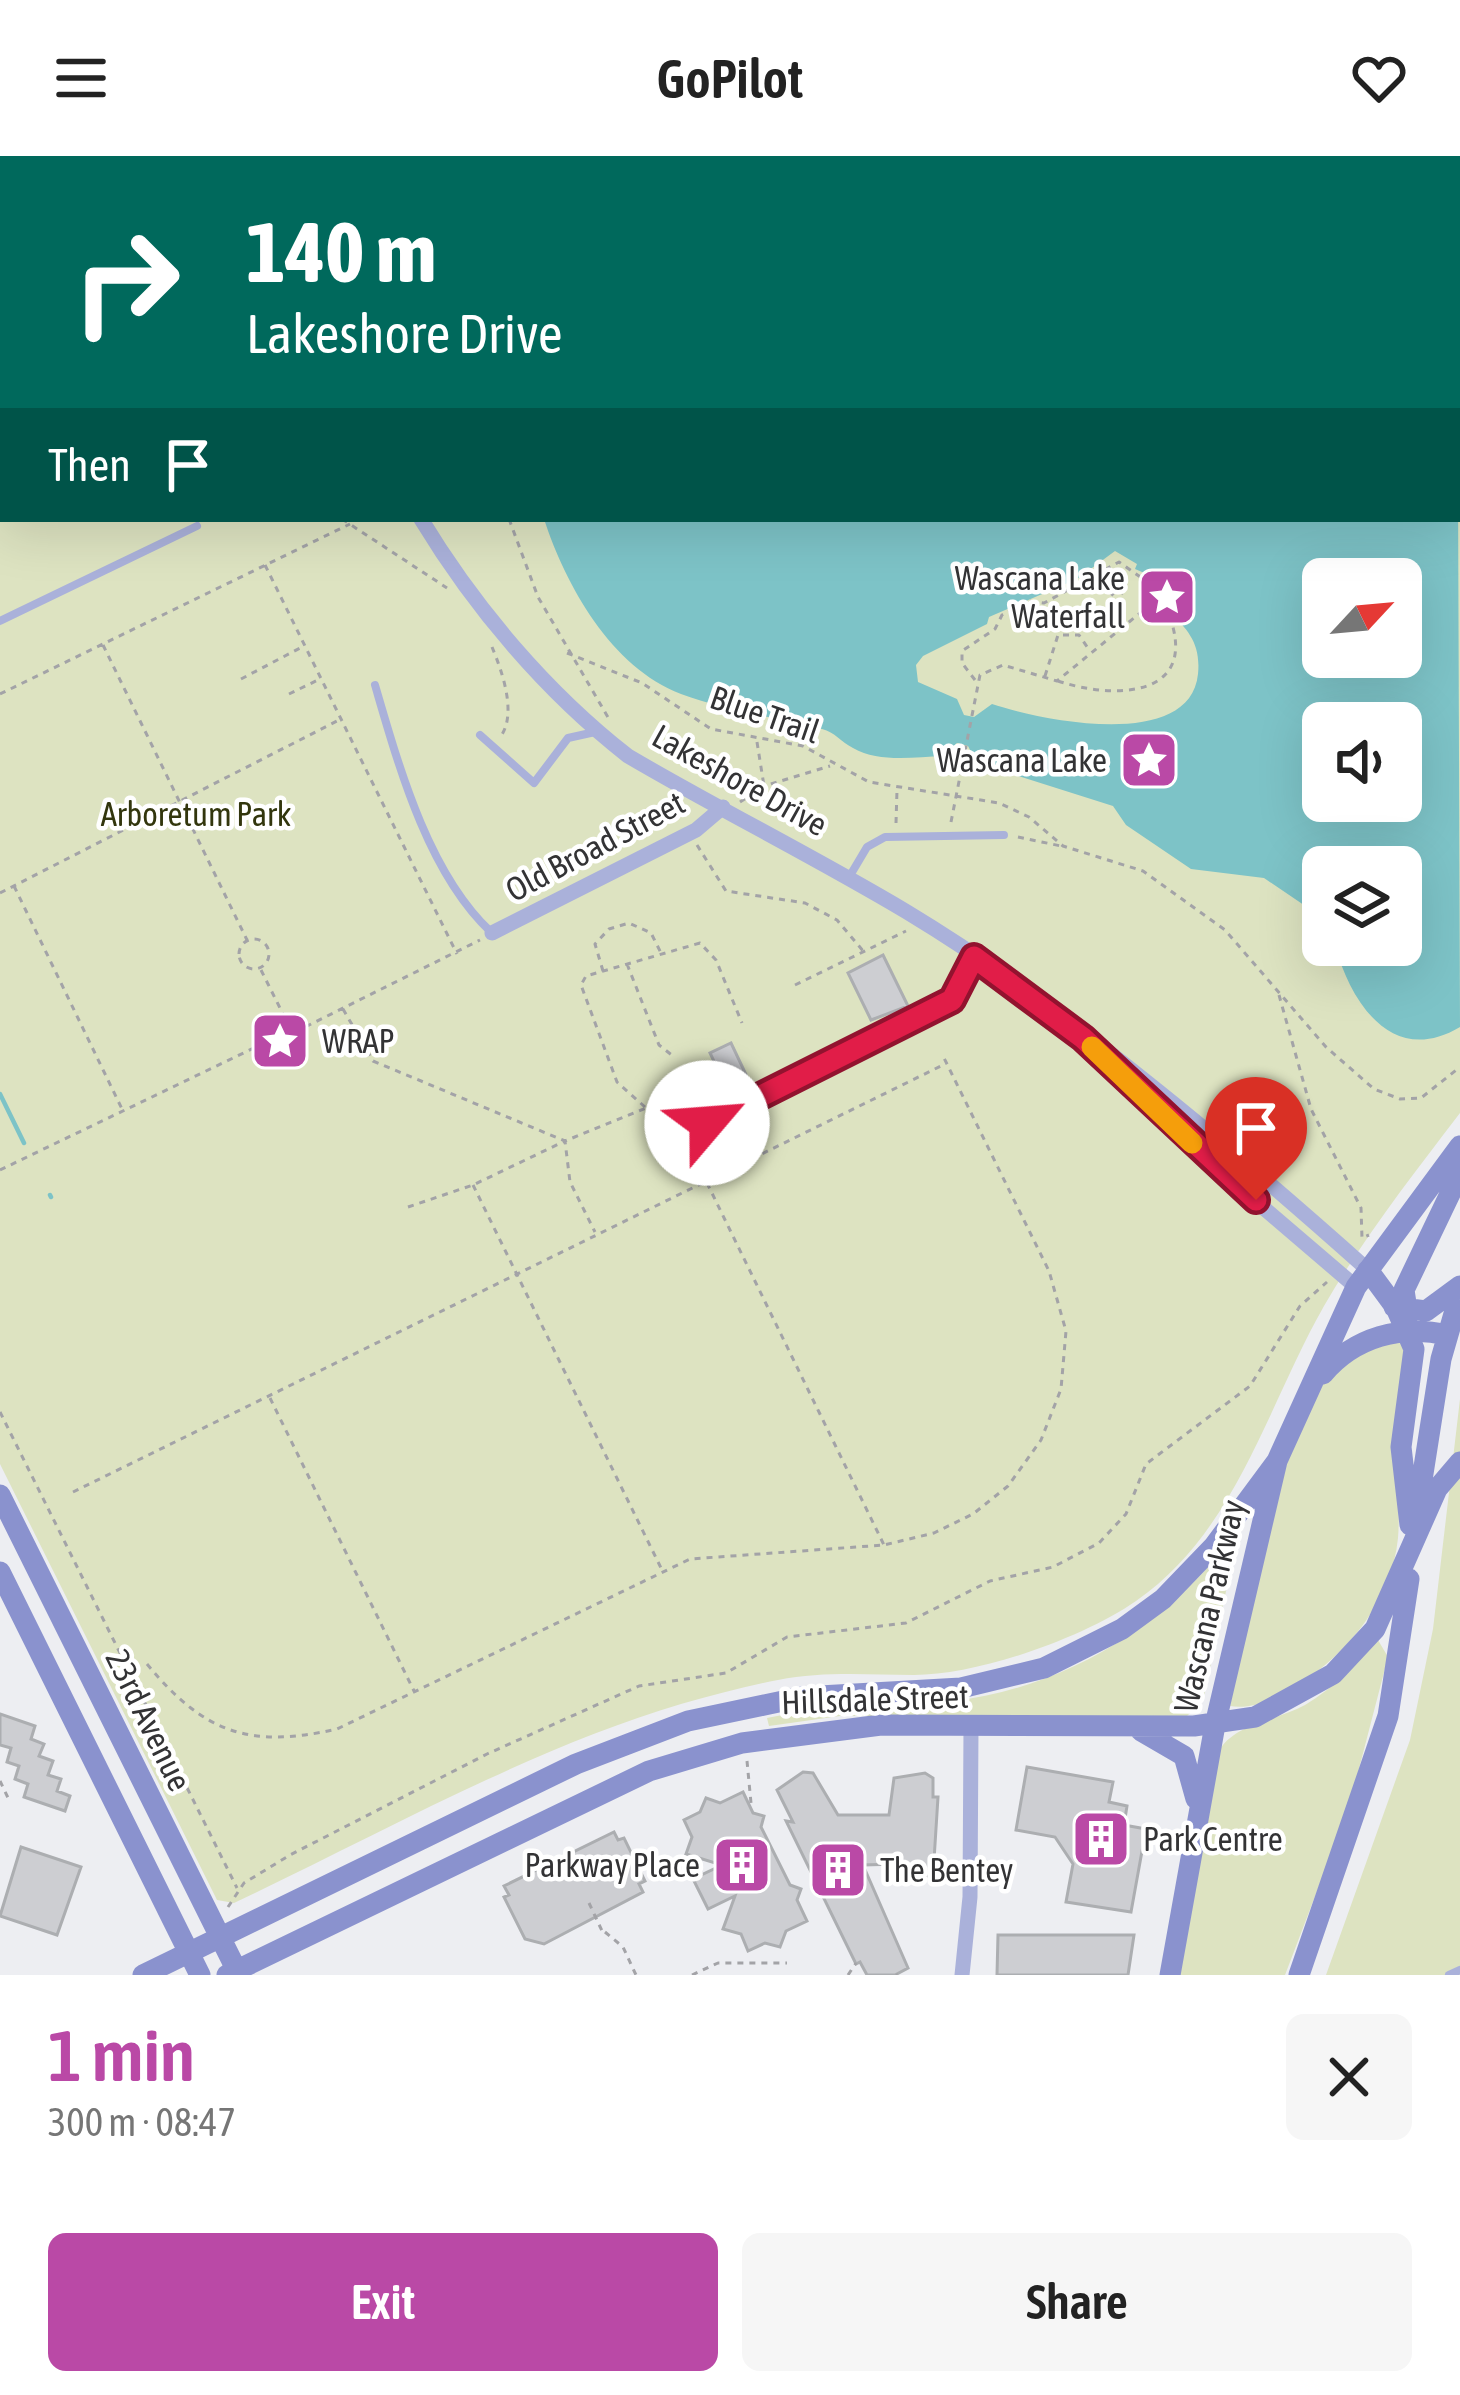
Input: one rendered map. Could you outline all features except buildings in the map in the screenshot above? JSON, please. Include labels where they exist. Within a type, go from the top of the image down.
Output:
[{"type":"main road","name":"Wascana Parkway","points":[[1170,1975],[1215,1725],[1276,1461],[1362,1278],[1460,1146]]},
{"type":"main road","points":[[1413,1538],[1402,1494],[1401,1447],[1413,1363],[1408,1315],[1460,1174]]},
{"type":"main road","name":"Lakeshore Drive","points":[[1362,1278],[1408,1315],[1454,1340]]},
{"type":"main road","points":[[1308,1393],[1330,1366],[1358,1345],[1408,1315],[1436,1308],[1460,1289]]},
{"type":"main road","points":[[1298,1975],[1388,1716],[1402,1650],[1413,1538],[1441,1359],[1454,1340],[1460,1289]]},
{"type":"main road","name":"Lakeshore Drive","points":[[1408,1315],[1460,1376]]},
{"type":"main road","name":"Hillsdale Street","points":[[143,1975],[576,1764],[688,1721],[802,1697],[961,1688],[1044,1668],[1122,1629],[1163,1599],[1214,1546],[1276,1461]]},
{"type":"main road","points":[[1413,1538],[1437,1489],[1460,1462]]},
{"type":"main road","name":"23rd Avenue","points":[[0,1495],[234,1973]]},
{"type":"main road","name":"Hillsdale Street","points":[[234,1973],[649,1771],[742,1743],[881,1725],[1215,1725],[1282,1706],[1333,1674],[1385,1611],[1413,1538]]},
{"type":"main road","name":"23rd Avenue","points":[[0,1572],[200,1975]]},
{"type":"main road","points":[[1130,1726],[1163,1740],[1184,1756],[1195,1788],[1198,1825]]},
{"type":"street","name":"Lakeshore Drive","points":[[423,522],[510,640],[572,712],[628,756],[923,922],[974,957],[1083,1038],[1216,1167],[1362,1278]]},
{"type":"street","name":"Old Broad Street","points":[[492,933],[688,834],[726,809]]},
{"type":"street","points":[[962,1975],[970,1897],[970,1728]]},
{"type":"lane","points":[[0,621],[197,526]]},
{"type":"lane","points":[[375,685],[394,751],[445,869],[469,912],[492,933]]},
{"type":"lane","points":[[480,735],[534,783],[568,738],[600,734]]},
{"type":"lane","points":[[848,879],[867,847],[896,836],[1004,836]]},
{"type":"lane","points":[[707,1123],[952,1000],[974,957]]},
{"type":"lane","points":[[1449,1975],[1460,1970]]},
{"type":"path","points":[[347,522],[458,596]]},
{"type":"path","points":[[509,522],[566,653],[611,722],[600,734]]},
{"type":"path","points":[[0,694],[350,524]]},
{"type":"path","points":[[950,836],[953,793],[976,682],[962,663],[965,645],[995,629],[1002,615],[1029,601],[1044,603],[1119,562],[1156,588]]},
{"type":"path","points":[[266,565],[457,954]]},
{"type":"path","points":[[1102,572],[1119,591]]},
{"type":"path","points":[[1057,681],[1156,600]]},
{"type":"path","points":[[976,682],[1003,665],[1104,694],[1151,686],[1170,662],[1173,626],[1168,611]]},
{"type":"path","points":[[1045,676],[1058,635],[1079,635],[1091,652]]},
{"type":"path","points":[[489,640],[504,682],[507,713],[507,728],[493,747]]},
{"type":"path","points":[[103,644],[247,940],[267,945],[269,956],[260,968]]},
{"type":"path","points":[[241,679],[306,645]]},
{"type":"path","name":"Blue Trail","points":[[566,653],[642,683],[711,729],[756,741],[803,746],[833,766],[897,789],[953,793],[1016,811],[1063,847],[1162,881],[1225,930],[1278,994],[1311,1108],[1361,1208],[1362,1238]]},
{"type":"path","points":[[289,694],[322,678]]},
{"type":"path","points":[[0,893],[342,719]]},
{"type":"path","points":[[756,741],[764,786]]},
{"type":"path","points":[[726,809],[764,786],[833,766]]},
{"type":"path","points":[[896,836],[897,789]]},
{"type":"path","points":[[688,834],[726,891],[805,903],[837,920],[864,952]]},
{"type":"path","points":[[1004,836],[1063,847]]},
{"type":"path","points":[[14,886],[123,1110]]},
{"type":"path","points":[[795,985],[923,922]]},
{"type":"path","points":[[604,971],[595,944],[609,928],[629,923],[651,933],[662,954]]},
{"type":"path","points":[[295,1032],[492,933]]},
{"type":"path","points":[[247,940],[240,949],[240,961],[249,968],[260,968]]},
{"type":"path","points":[[707,1123],[646,1108],[617,1082],[580,986],[586,976],[700,943],[716,960],[742,1023]]},
{"type":"path","points":[[627,964],[659,1045],[673,1056]]},
{"type":"path","points":[[256,1047],[267,1057],[282,1057],[294,1047],[295,1032],[260,968]]},
{"type":"path","points":[[1278,994],[1345,1065],[1390,1096],[1421,1098],[1460,1067]]},
{"type":"path","points":[[343,1009],[373,1061],[565,1141]]},
{"type":"path","points":[[256,1047],[258,1025],[271,1017],[286,1020]]},
{"type":"path","points":[[0,1170],[256,1047]]},
{"type":"path","points":[[73,1492],[945,1060],[1049,1271],[1066,1330],[1061,1389],[1041,1440],[1008,1486],[973,1514],[934,1533],[884,1545],[735,1552],[662,1570],[337,1729],[304,1736],[242,1736],[209,1724],[177,1699],[148,1664]]},
{"type":"path","points":[[408,1207],[473,1185],[646,1108]]},
{"type":"path","points":[[565,1141],[570,1182],[596,1235]]},
{"type":"path","points":[[706,1182],[884,1545]]},
{"type":"path","points":[[473,1185],[662,1570]]},
{"type":"path","points":[[227,1908],[238,1889],[290,1855],[435,1780],[639,1686],[726,1673],[787,1637],[906,1622],[990,1581],[1053,1568],[1099,1543],[1119,1526],[1146,1464],[1250,1386],[1300,1306],[1328,1280]]},
{"type":"path","points":[[269,1396],[414,1691]]},
{"type":"path","points":[[0,1412],[238,1889]]},
{"type":"path","points":[[742,1743],[752,1803]]},
{"type":"path","points":[[0,1781],[10,1802]]},
{"type":"path","points":[[589,1904],[604,1932],[623,1947],[636,1975]]},
{"type":"path","points":[[692,1975],[718,1963],[787,1963]]},
{"type":"path","points":[[848,1975],[856,1963]]},
{"type":"green space","name":"Arboretum Park","points":[[0,522],[1460,522],[1460,1113],[1339,1280],[1246,1465],[1200,1540],[1136,1601],[1059,1641],[968,1669],[795,1677],[693,1701],[511,1769],[234,1903],[217,1900],[0,1464]]},
{"type":"green space","points":[[1400,1339],[1405,1360],[1396,1428],[1398,1538],[1387,1583],[1350,1641],[1316,1672],[1266,1702],[1230,1706],[1270,1520],[1303,1422],[1323,1384],[1347,1357]]},
{"type":"green space","points":[[1460,1399],[1460,1975],[1326,1975],[1410,1740],[1433,1629]]},
{"type":"green space","points":[[1222,1551],[1233,1558],[1203,1701],[1187,1716],[840,1716],[769,1726],[767,1718],[790,1714],[991,1694],[1066,1670],[1135,1631]]},
{"type":"green space","points":[[1378,1640],[1388,1657],[1349,1807],[1285,1975],[1180,1975],[1220,1749],[1237,1733],[1316,1698]]},
{"type":"water","name":"Wascana Lake","points":[[545,522],[1458,522],[1460,1027],[1436,1037],[1414,1039],[1395,1034],[1364,1007],[1342,966],[1422,966],[1422,846],[1302,846],[1302,904],[1264,878],[1191,869],[1126,825],[1113,806],[977,763],[968,746],[957,743],[943,756],[874,756],[827,730],[681,694],[633,665],[613,644],[594,622],[565,571]],"holes":[[[1115,551],[1137,564],[1135,569],[1156,578],[1160,586],[1152,589],[1164,613],[1170,611],[1195,646],[1198,674],[1189,698],[1169,714],[1110,724],[1043,717],[992,704],[974,717],[964,715],[957,699],[918,682],[916,665],[923,656],[987,624],[989,617],[1077,579]]]},
{"type":"waterway","points":[[0,1094],[24,1143]]},
{"type":"slow traffic","points":[[1092,1047],[1192,1143]]},
{"type":"place","name":"Wascana Lake Waterfall","points":[[1167,597]]},
{"type":"place","name":"Wascana Lake","points":[[1149,760]]},
{"type":"place","name":"WRAP","points":[[280,1041]]},
{"type":"place","name":"Park Centre","points":[[1101,1839]]},
{"type":"place","name":"Parkway Place","points":[[742,1865]]},
{"type":"place","name":"The Bentey","points":[[838,1870]]},
{"type":"route","points":[[707,1123],[952,1000],[974,957],[1083,1038],[1256,1200]]}]
